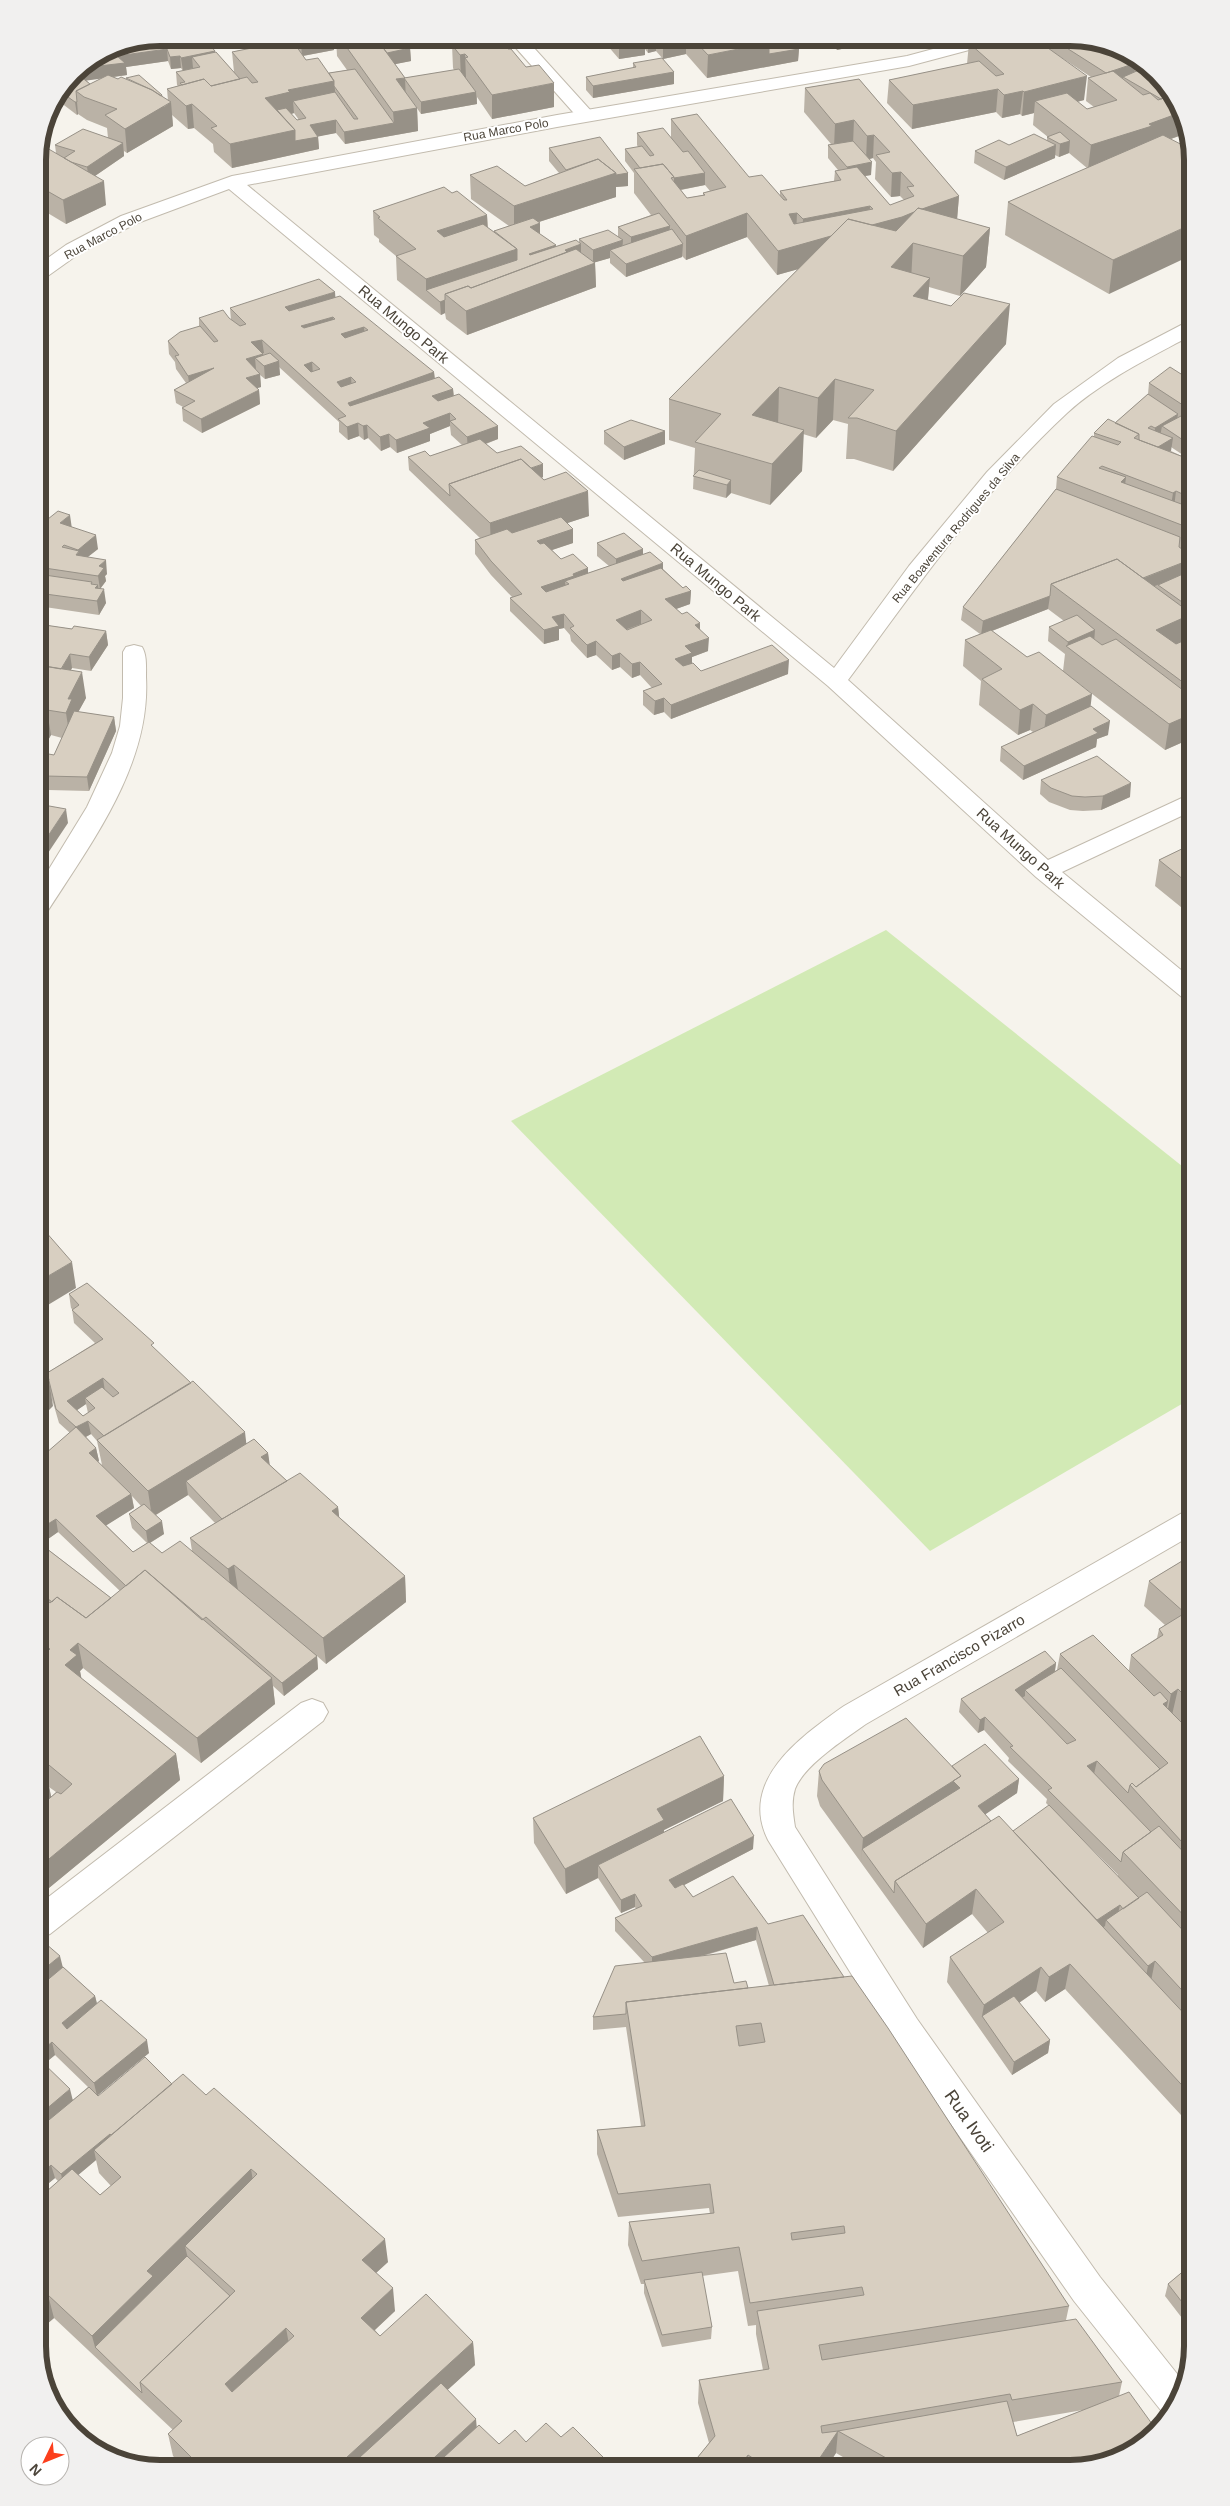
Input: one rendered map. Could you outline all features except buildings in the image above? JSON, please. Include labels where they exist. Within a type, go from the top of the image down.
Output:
[{"type":"street","points":[[523,46],[586,116]]},
{"type":"street","name":"Rua Marco Polo","points":[[46,268],[73,249],[128,220],[232,182],[586,116],[909,61],[964,46]]},
{"type":"street","name":"Rua Mungo Park","points":[[232,182],[836,681],[1045,871],[1184,985]]},
{"type":"street","name":"Rua Boaventura Rodrigues da Silva","points":[[836,681],[917,571],[995,477],[1061,408],[1125,362],[1184,331]]},
{"type":"street","points":[[46,893],[112,783],[127,739],[135,699],[134,652]]},
{"type":"street","points":[[1045,871],[1184,806]]},
{"type":"street","name":"Rua Francisco Pizarro","points":[[779,1830],[776,1798],[790,1768],[815,1744],[855,1715],[1184,1526]]},
{"type":"street","points":[[46,1918],[312,1712]]},
{"type":"street","name":"Rua Ivoti","points":[[779,1830],[905,2030],[1087,2289],[1172,2396]]},
{"type":"green space","points":[[886,930],[1184,1168],[1184,1403],[930,1551],[511,1121]]}]
